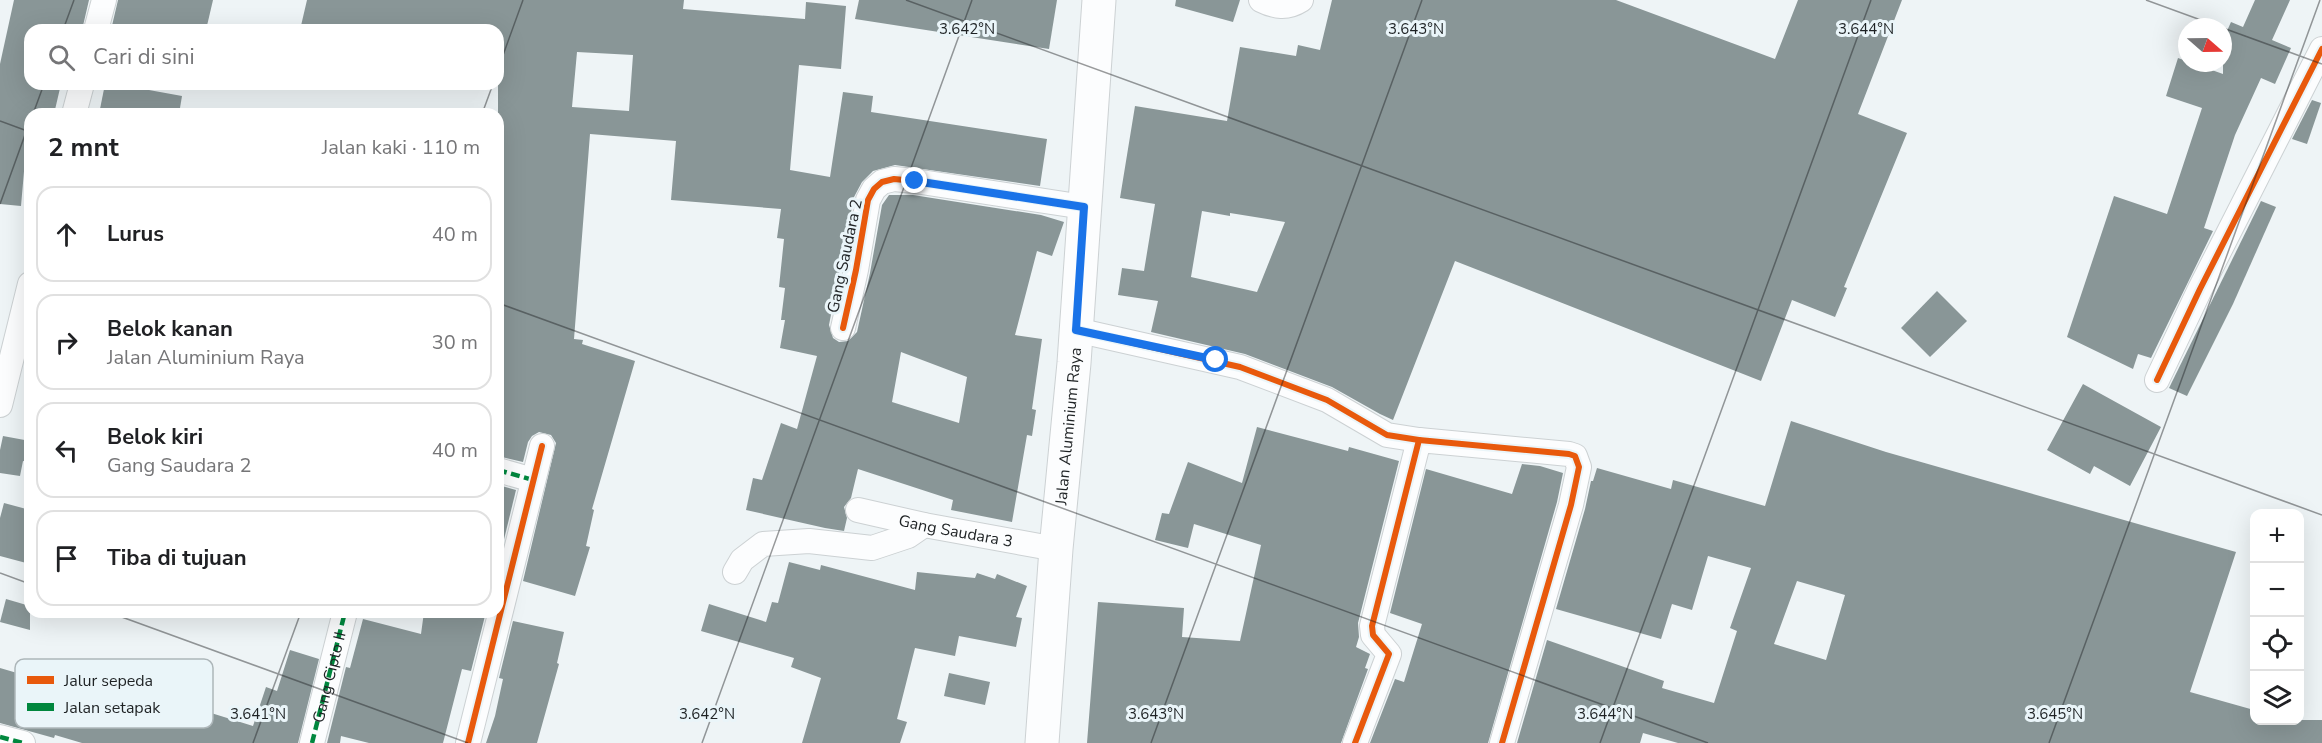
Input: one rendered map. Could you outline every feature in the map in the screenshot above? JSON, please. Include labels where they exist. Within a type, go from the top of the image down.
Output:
[{"type":"main road","name":"Jalan Aluminium Raya","points":[[1042,743],[1056,549],[1076,330],[1099,0]]},
{"type":"street","points":[[98,24],[104,0]]},
{"type":"street","points":[[1261,0],[1272,6],[1292,6],[1301,0]]},
{"type":"street","points":[[2157,380],[2200,289],[2322,49]]},
{"type":"street","points":[[76,108],[80,90]]},
{"type":"street","name":"Gang Saudara 2","points":[[843,328],[868,200],[874,189],[882,182],[894,179],[915,181],[1084,207]]},
{"type":"street","points":[[0,405],[24,308]]},
{"type":"street","points":[[1076,330],[1240,367],[1327,400],[1387,435],[1575,456],[1580,467],[1571,506],[1502,743]]},
{"type":"street","points":[[1355,743],[1389,654],[1373,635],[1372,626],[1419,440]]},
{"type":"street","points":[[504,597],[542,446]]},
{"type":"street","points":[[504,472],[533,480]]},
{"type":"street","name":"Gang Saudara 3","points":[[858,510],[924,525],[1056,549]]},
{"type":"street","points":[[735,572],[742,560],[763,544],[809,541],[872,548],[908,536],[924,525]]},
{"type":"street","name":"Gang Cipto II","points":[[312,743],[343,618]]},
{"type":"street","points":[[468,743],[499,618]]},
{"type":"street","points":[[0,737],[23,743]]},
{"type":"building","points":[[14,0],[89,0],[83,24],[24,24],[24,90],[60,90],[55,108],[24,108],[24,172],[21,206],[0,204],[0,64]]},
{"type":"building","points":[[118,0],[213,0],[207,24],[112,24]]},
{"type":"building","points":[[307,0],[684,0],[683,9],[805,19],[806,2],[846,6],[841,69],[799,65],[790,170],[830,177],[843,92],[873,96],[871,112],[1047,139],[1040,186],[895,165],[873,171],[862,182],[854,197],[829,325],[833,338],[839,342],[848,341],[857,332],[882,205],[889,195],[913,195],[1041,215],[1064,222],[1052,256],[1037,251],[1015,335],[1042,339],[1032,409],[1036,410],[1032,436],[1027,435],[1012,522],[951,510],[953,500],[858,469],[851,498],[844,507],[847,518],[844,531],[746,510],[753,478],[762,480],[781,423],[797,429],[817,356],[780,348],[785,320],[781,320],[785,288],[779,287],[784,239],[777,238],[781,209],[671,200],[676,141],[590,134],[574,339],[583,340],[582,344],[635,361],[592,509],[594,510],[586,546],[590,547],[575,596],[523,581],[556,443],[551,435],[539,432],[528,442],[523,462],[504,457],[504,108],[498,108],[498,90],[504,90],[504,24],[301,24]],"holes":[[[577,52],[633,55],[629,111],[572,107]],[[901,352],[967,377],[959,423],[892,402]]]},
{"type":"building","points":[[859,0],[1057,0],[1049,49],[855,19]]},
{"type":"building","points":[[1176,0],[1240,0],[1233,22],[1175,6]]},
{"type":"building","points":[[1332,0],[1616,0],[1775,59],[1798,0],[1902,0],[1858,114],[1907,133],[1844,287],[1847,288],[1835,317],[1792,300],[1761,381],[1455,261],[1393,420],[1332,387],[1245,354],[1151,332],[1158,301],[1118,295],[1122,268],[1144,271],[1155,204],[1120,198],[1135,106],[1227,121],[1240,47],[1296,56],[1298,45],[1320,50]],"holes":[[[1202,211],[1230,216],[1230,213],[1285,222],[1257,292],[1191,277]]]},
{"type":"building","points":[[2255,0],[2290,0],[2272,40],[2291,48],[2275,84],[2261,78],[2235,135],[2204,228],[2213,231],[2151,358],[2138,354],[2133,369],[2067,337],[2114,196],[2167,214],[2202,108],[2166,96],[2178,58],[2178,72],[2223,74],[2223,72],[2232,72],[2232,22],[2243,27]]},
{"type":"building","points":[[104,90],[149,90],[182,96],[180,108],[100,108]]},
{"type":"building","points":[[2312,100],[2321,103],[2307,144],[2292,139]]},
{"type":"building","points":[[2261,201],[2276,207],[2233,304],[2187,396],[2169,388]]},
{"type":"building","points":[[1937,291],[1967,321],[1930,357],[1901,328]]},
{"type":"building","points":[[2083,384],[2161,427],[2130,486],[2094,466],[2090,474],[2047,450]]},
{"type":"building","points":[[1791,421],[1886,452],[2236,552],[2190,692],[2250,709],[2250,725],[2304,725],[2304,720],[2322,720],[2322,743],[1678,743],[1643,733],[1640,743],[1517,743],[1547,640],[1664,681],[1662,688],[1714,703],[1737,631],[1730,628],[1751,568],[1708,556],[1692,610],[1672,604],[1661,639],[1556,609],[1591,481],[1593,481],[1597,468],[1671,489],[1673,480],[1765,506]],"holes":[[[1797,581],[1845,595],[1826,660],[1774,644]]]},
{"type":"building","points":[[1257,427],[1348,451],[1349,447],[1399,461],[1358,623],[1359,637],[1356,647],[1370,654],[1365,668],[1368,669],[1341,743],[1087,743],[1098,602],[1184,608],[1182,637],[1240,641],[1261,545],[1194,524],[1188,548],[1155,540],[1162,513],[1169,514],[1188,462],[1242,483]]},
{"type":"building","points":[[3,436],[24,440],[24,461],[20,476],[0,473],[0,450]]},
{"type":"building","points":[[1522,464],[1540,466],[1563,473],[1557,502],[1488,743],[1370,743],[1395,679],[1404,682],[1422,624],[1390,613],[1426,469],[1512,494]]},
{"type":"building","points":[[504,487],[516,490],[504,539]]},
{"type":"building","points":[[4,503],[24,508],[24,562],[0,556],[0,518]]},
{"type":"building","points":[[789,562],[820,570],[821,565],[915,590],[917,572],[975,578],[977,573],[995,579],[997,574],[1027,586],[1016,617],[1022,618],[1016,647],[959,636],[955,656],[915,648],[897,719],[907,722],[900,743],[802,743],[821,678],[791,667],[794,658],[701,631],[709,604],[766,622],[772,602],[778,603]]},
{"type":"building","points":[[6,599],[24,604],[24,618],[30,618],[30,630],[0,622]]},
{"type":"building","points":[[423,618],[484,618],[471,671],[462,669],[443,743],[369,743],[341,736],[340,743],[327,743],[346,667],[350,668],[363,619],[421,634]]},
{"type":"building","points":[[513,621],[564,632],[557,663],[559,664],[537,743],[486,743],[495,716],[503,679],[499,678]]},
{"type":"building","points":[[290,650],[319,659],[298,743],[82,743],[18,728],[213,728],[213,714],[253,726],[266,687],[277,691]]},
{"type":"building","points":[[0,668],[15,672],[15,727],[0,723]]},
{"type":"building","points":[[949,673],[990,682],[985,705],[944,696]]},
{"type":"marked path","points":[[504,472],[533,480]]},
{"type":"marked path","points":[[312,743],[343,618]]},
{"type":"marked path","points":[[0,737],[23,743]]},
{"type":"cycle path","points":[[2157,380],[2200,289],[2322,49]]},
{"type":"cycle path","points":[[843,328],[868,200],[874,189],[882,182],[894,179],[915,181],[1084,207]]},
{"type":"cycle path","points":[[1076,330],[1240,367],[1327,400],[1387,435],[1419,440]]},
{"type":"cycle path","points":[[1355,743],[1389,654],[1373,635],[1372,626],[1419,440],[1569,454],[1575,456],[1579,467],[1571,505],[1502,743]]},
{"type":"cycle path","points":[[504,599],[542,446]]},
{"type":"cycle path","points":[[468,743],[499,618]]},
{"type":"route","points":[[915,181],[1084,207],[1076,330],[1216,360]]}]
